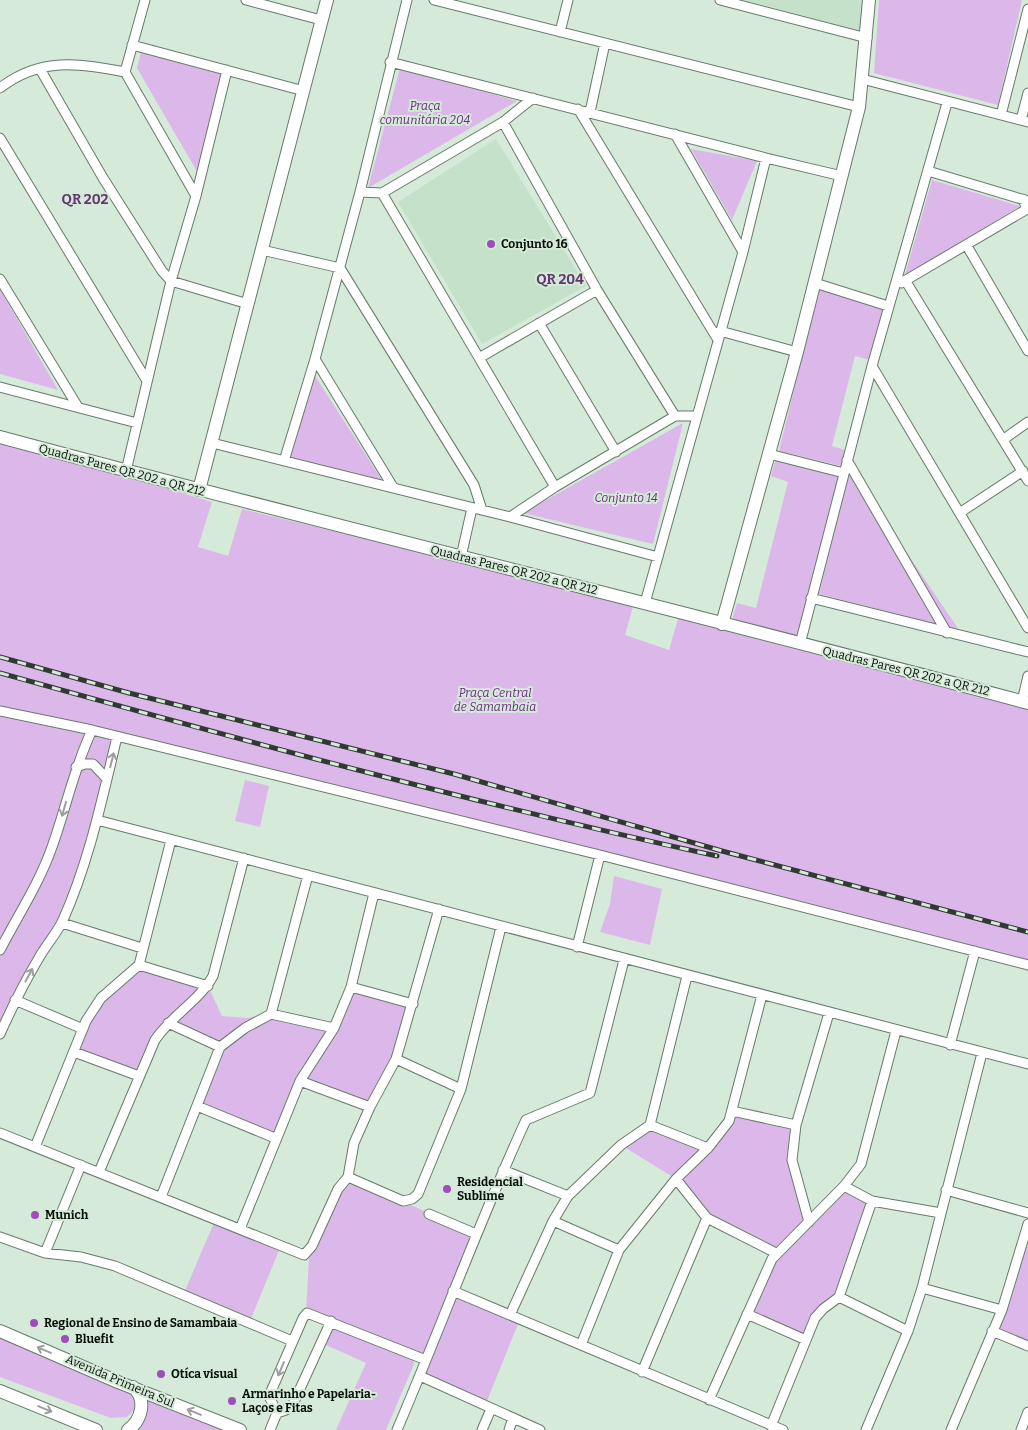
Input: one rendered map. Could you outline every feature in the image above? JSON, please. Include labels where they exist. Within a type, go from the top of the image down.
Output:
[{"type":"street","points":[[145,0],[125,72],[196,196]]},
{"type":"street","points":[[246,0],[321,20]]},
{"type":"street","points":[[199,490],[304,91],[326,0]]},
{"type":"street","points":[[284,461],[340,268],[407,0]]},
{"type":"street","points":[[434,0],[859,107]]},
{"type":"street","points":[[560,32],[568,0]]},
{"type":"street","points":[[720,0],[867,38]]},
{"type":"street","points":[[722,624],[769,454],[859,107],[867,38],[869,0]]},
{"type":"street","points":[[1001,116],[1028,8]]},
{"type":"street","points":[[590,112],[605,43]]},
{"type":"street","points":[[132,45],[304,91]]},
{"type":"street","points":[[390,62],[842,176]]},
{"type":"street","points":[[0,88],[23,74],[60,64],[82,63],[125,72]]},
{"type":"street","points":[[40,69],[103,178],[162,271],[171,281],[248,304]]},
{"type":"street","points":[[126,471],[171,281],[196,196],[227,70]]},
{"type":"street","points":[[862,79],[1024,121],[1028,93]]},
{"type":"street","points":[[360,192],[382,193],[503,122],[533,98]]},
{"type":"street","points":[[800,644],[888,306],[947,102]]},
{"type":"street","points":[[578,109],[719,335],[796,352]]},
{"type":"street","points":[[503,122],[597,290],[675,416]]},
{"type":"street","points":[[675,134],[743,252]]},
{"type":"street","points":[[0,138],[147,381]]},
{"type":"street","points":[[645,603],[743,252],[766,158]]},
{"type":"street","points":[[928,172],[1026,205]]},
{"type":"street","points":[[382,193],[555,487]]},
{"type":"street","points":[[894,288],[966,246],[1026,205]]},
{"type":"street","points":[[966,246],[1028,351]]},
{"type":"street","points":[[262,250],[340,268],[474,485],[482,510]]},
{"type":"street","points":[[0,279],[78,407]]},
{"type":"street","points":[[905,280],[1028,481]]},
{"type":"street","points":[[814,283],[888,306]]},
{"type":"street","points":[[479,358],[597,290]]},
{"type":"street","points":[[539,323],[616,452]]},
{"type":"street","points":[[315,359],[393,488]]},
{"type":"street","points":[[872,366],[961,512],[1028,628]]},
{"type":"street","points":[[0,387],[137,423]]},
{"type":"street","points":[[510,517],[555,487],[675,416],[697,416]]},
{"type":"street","points":[[1004,439],[1028,422]]},
{"type":"street","name":"Quadras Pares QR 202 a QR 212","points":[[0,437],[199,490],[912,671],[1025,702]]},
{"type":"street","points":[[212,443],[510,517],[658,557]]},
{"type":"street","points":[[769,454],[844,473]]},
{"type":"street","points":[[847,460],[947,633]]},
{"type":"street","points":[[961,512],[1023,471]]},
{"type":"street","points":[[461,557],[472,508]]},
{"type":"street","points":[[812,598],[1028,652]]},
{"type":"street","points":[[1025,702],[1028,676]]},
{"type":"street","points":[[0,711],[92,730],[600,855],[1028,965]]},
{"type":"street","points":[[0,950],[43,871],[76,767],[92,730]]},
{"type":"street","points":[[0,1034],[15,1000],[40,956],[62,923],[83,869],[117,737]]},
{"type":"street","points":[[76,767],[93,764],[99,768],[107,779]]},
{"type":"street","points":[[97,820],[439,909],[624,960],[1028,1064]]},
{"type":"street","points":[[35,1147],[83,1029],[102,998],[139,965],[171,840]]},
{"type":"street","points":[[577,947],[600,855]]},
{"type":"street","points":[[99,1172],[155,1040],[168,1023],[208,986],[217,965],[244,858]]},
{"type":"street","points":[[271,1014],[308,875]]},
{"type":"street","points":[[240,1229],[275,1138],[300,1081],[334,1028],[351,987],[374,893]]},
{"type":"street","points":[[0,1132],[304,1254],[312,1246],[338,1189],[348,1177],[354,1143],[370,1107],[396,1059],[439,909]]},
{"type":"street","points":[[62,923],[142,948]]},
{"type":"street","points":[[348,1177],[403,1201],[412,1199],[418,1194],[462,1089],[501,927]]},
{"type":"street","points":[[950,1045],[975,951]]},
{"type":"street","points":[[397,1430],[445,1316],[453,1290],[476,1234],[526,1120],[590,1093],[624,960]]},
{"type":"street","points":[[139,965],[208,986]]},
{"type":"street","points":[[510,1315],[553,1221],[568,1196],[621,1145],[650,1125],[687,976]]},
{"type":"street","points":[[351,987],[413,1004]]},
{"type":"street","points":[[581,1345],[619,1250],[676,1179],[725,1130],[732,1112],[762,995]]},
{"type":"street","points":[[15,1000],[83,1029]]},
{"type":"street","points":[[809,1222],[792,1160],[796,1125],[829,1013]]},
{"type":"street","points":[[161,1197],[220,1047],[245,1028],[271,1014],[334,1028]]},
{"type":"street","points":[[168,1023],[220,1047]]},
{"type":"street","points":[[709,1400],[776,1253],[844,1186],[861,1164],[866,1151],[896,1031]]},
{"type":"street","points":[[74,1052],[139,1076]]},
{"type":"street","points":[[868,1430],[908,1331],[922,1288],[982,1053]]},
{"type":"street","points":[[396,1059],[462,1089]]},
{"type":"street","points":[[300,1081],[370,1107]]},
{"type":"street","points":[[197,1106],[275,1138]]},
{"type":"street","points":[[732,1112],[796,1125]]},
{"type":"street","points":[[650,1125],[708,1148]]},
{"type":"street","points":[[46,1253],[81,1164]]},
{"type":"street","points":[[503,1170],[568,1196]]},
{"type":"street","points":[[676,1179],[707,1218],[776,1253]]},
{"type":"street","points":[[844,1186],[872,1201],[941,1213]]},
{"type":"street","points":[[946,1190],[1028,1212]]},
{"type":"street","points":[[771,1426],[818,1313],[839,1297],[872,1201]]},
{"type":"street","points":[[429,1214],[476,1234]]},
{"type":"street","points":[[642,1372],[707,1218]]},
{"type":"street","points":[[553,1221],[619,1250]]},
{"type":"street","points":[[951,1430],[1002,1310],[1025,1246],[1028,1224]]},
{"type":"street","points":[[0,1237],[46,1253],[81,1258],[115,1266],[292,1341]]},
{"type":"street","points":[[922,1288],[1002,1310]]},
{"type":"street","points":[[453,1290],[642,1372],[783,1430]]},
{"type":"street","points":[[839,1297],[908,1331]]},
{"type":"street","points":[[270,1430],[277,1413],[269,1396],[302,1318],[307,1313],[426,1360]]},
{"type":"street","points":[[747,1314],[806,1340]]},
{"type":"street","points":[[277,1413],[286,1410],[293,1404],[331,1321]]},
{"type":"street","name":"Avenida Primeira Sul","points":[[0,1331],[240,1430]]},
{"type":"street","points":[[992,1331],[1028,1346]]},
{"type":"street","points":[[420,1376],[540,1430]]},
{"type":"street","points":[[128,1430],[138,1421],[141,1410],[140,1397],[133,1387]]},
{"type":"street","points":[[0,1391],[92,1429]]},
{"type":"street","points":[[482,1430],[491,1409]]},
{"type":"street","points":[[1021,1430],[1028,1412]]},
{"type":"street","points":[[509,1430],[513,1418]]},
{"type":"shaded area","points":[[744,0],[874,0],[871,33]]},
{"type":"shaded area","name":"Conjunto 16","points":[[496,139],[586,286],[482,344],[398,202]]},
{"type":"green space","points":[[879,0],[1022,0],[998,105],[874,73]]},
{"type":"green space","points":[[142,48],[225,73],[199,175],[137,68]]},
{"type":"green space","name":"Praça comunitária 204","points":[[400,68],[517,101],[368,188]]},
{"type":"green space","points":[[691,149],[757,161],[732,220]]},
{"type":"green space","points":[[932,180],[1020,206],[904,278]]},
{"type":"green space","points":[[819,287],[893,309],[878,362],[855,356],[832,446],[854,453],[850,468],[779,451]]},
{"type":"green space","points":[[0,289],[58,390],[0,374]]},
{"type":"green space","points":[[315,376],[382,480],[287,459]]},
{"type":"green space","name":"Conjunto 14","points":[[683,423],[653,544],[523,513]]},
{"type":"green space","name":"Praça Central de Samambaia","points":[[0,439],[212,502],[198,547],[228,556],[242,509],[634,603],[625,635],[669,650],[679,615],[1028,706],[1028,965],[117,737],[74,893],[0,1035]]},
{"type":"green space","points":[[778,452],[850,469],[959,630],[819,594],[849,472],[804,639],[732,620],[737,603],[756,608],[788,482],[771,476]]},
{"type":"green space","points":[[245,780],[269,786],[260,827],[235,821]]},
{"type":"green space","points":[[614,876],[662,889],[650,945],[600,932],[610,904]]},
{"type":"green space","points":[[139,965],[208,986],[222,1016],[246,1018],[271,1014],[334,1027],[351,987],[413,1004],[396,1059],[370,1107],[300,1081],[275,1138],[197,1106],[220,1047],[168,1022],[139,1076],[74,1052],[101,998]]},
{"type":"green space","points":[[732,1111],[796,1125],[792,1160],[809,1221],[844,1186],[872,1201],[839,1297],[823,1309],[806,1340],[747,1314],[776,1253],[707,1218],[676,1179],[621,1145],[650,1125],[708,1148]]},
{"type":"green space","points":[[348,1177],[476,1234],[454,1291],[520,1319],[485,1406],[420,1376],[426,1361],[306,1312],[309,1258]]},
{"type":"green space","points":[[216,1218],[280,1248],[250,1321],[184,1293]]},
{"type":"green space","points":[[1022,1246],[1028,1247],[1028,1346],[992,1331]]},
{"type":"green space","points":[[332,1323],[413,1360],[414,1364],[386,1430],[336,1430],[366,1363],[324,1344]]},
{"type":"green space","points":[[0,1333],[132,1394],[135,1409],[127,1417],[111,1418],[0,1377]]},
{"type":"green space","points":[[144,1396],[230,1430],[136,1430]]},
{"type":"railway","points":[[0,657],[129,693],[454,774],[722,851],[1028,932]]},
{"type":"railway","points":[[0,673],[447,793],[717,856]]},
{"type":"place","name":"Conjunto 16","points":[[491,244]]},
{"type":"place","name":"Residencial Sublime","points":[[447,1189]]},
{"type":"place","name":"Munich","points":[[35,1215]]},
{"type":"place","name":"Regional de Ensino de Samambaia","points":[[34,1323]]},
{"type":"place","name":"Bluefit","points":[[65,1339]]},
{"type":"place","name":"Otíca visual","points":[[161,1374]]},
{"type":"place","name":"Armarinho e Papelaria- Laços e Fitas","points":[[232,1401]]},
{"type":"district","name":"QR 202","points":[[85,199]]},
{"type":"district","name":"QR 204","points":[[560,279]]}]
